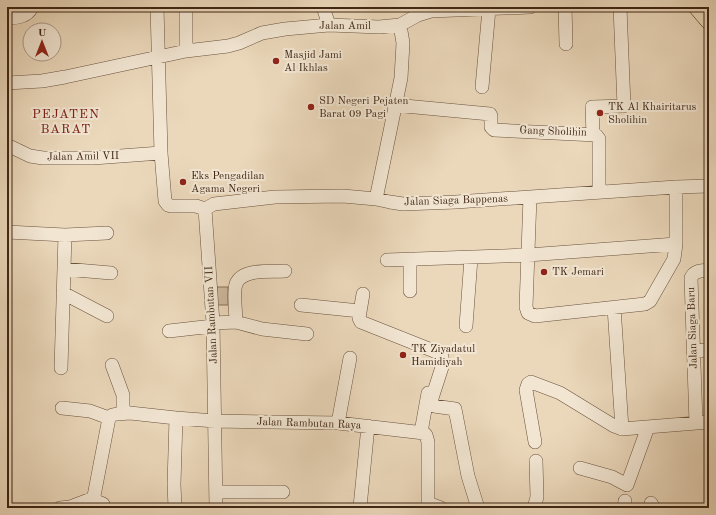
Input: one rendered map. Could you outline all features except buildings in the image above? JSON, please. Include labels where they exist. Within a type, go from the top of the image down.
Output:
[{"type":"main road","points":[[697,7],[709,21]]},
{"type":"street","points":[[7,18],[23,16],[28,13],[32,7]]},
{"type":"street","points":[[157,7],[161,153],[165,201],[171,206],[201,207],[205,209]]},
{"type":"street","points":[[186,7],[186,50]]},
{"type":"street","points":[[323,7],[329,24]]},
{"type":"street","name":"Jalan Amil","points":[[7,83],[42,81],[65,77],[186,50],[233,44],[262,33],[329,24],[379,27],[400,25],[424,10],[530,7]]},
{"type":"street","points":[[566,7],[566,44]]},
{"type":"street","name":"Gang Sholihin","points":[[394,105],[490,114],[491,127],[494,130],[593,134],[592,107],[624,106],[620,7]]},
{"type":"street","points":[[482,8],[482,87]]},
{"type":"street","points":[[376,199],[394,105],[401,78],[403,43],[400,25]]},
{"type":"street","points":[[593,134],[597,135],[599,139],[599,192]]},
{"type":"street","name":"Jalan Amil VII","points":[[7,145],[30,156],[44,158],[93,158],[161,153]]},
{"type":"street","name":"Jalan Siaga Bappenas","points":[[205,209],[214,204],[275,197],[343,196],[376,199],[403,204],[709,186]]},
{"type":"street","points":[[530,197],[526,307],[530,315],[535,316],[644,304],[650,301],[674,258],[676,244],[676,187]]},
{"type":"street","name":"Jalan Rambutan VII","points":[[205,209],[213,324],[216,508]]},
{"type":"street","points":[[7,232],[65,235],[106,233]]},
{"type":"street","points":[[61,368],[65,235]]},
{"type":"street","points":[[388,260],[528,255],[676,244]]},
{"type":"street","points":[[466,326],[471,258]]},
{"type":"street","points":[[410,259],[410,291]]},
{"type":"street","points":[[64,269],[112,272]]},
{"type":"street","name":"Jalan Siaga Baru","points":[[703,422],[693,351],[691,278],[696,272],[709,270]]},
{"type":"street","points":[[236,322],[236,285],[241,277],[245,274],[254,272],[285,271]]},
{"type":"street","points":[[63,293],[107,316]]},
{"type":"street","points":[[363,294],[359,318],[361,322],[439,353],[442,357],[442,364],[432,398],[432,403],[434,406],[455,410],[468,476],[478,508]]},
{"type":"street","points":[[301,305],[360,312]]},
{"type":"street","points":[[614,307],[622,429]]},
{"type":"street","points":[[169,331],[236,322],[269,330],[307,334]]},
{"type":"street","points":[[693,351],[709,350]]},
{"type":"street","points":[[338,423],[350,358]]},
{"type":"street","points":[[62,408],[90,411],[109,418],[123,413],[123,395],[112,364]]},
{"type":"street","points":[[535,442],[526,390],[528,384],[531,382],[560,393],[614,426],[622,429],[703,422]]},
{"type":"street","points":[[430,386],[421,432],[426,435],[428,442],[427,505],[441,508]]},
{"type":"street","name":"Jalan Rambutan Raya","points":[[123,413],[215,421],[338,423],[421,432]]},
{"type":"street","points":[[67,508],[97,502],[95,492],[109,418]]},
{"type":"street","points":[[175,508],[174,484],[176,418]]},
{"type":"street","points":[[360,507],[368,426]]},
{"type":"street","points":[[580,468],[612,477],[627,485],[648,427]]},
{"type":"street","points":[[534,508],[537,497],[536,461]]},
{"type":"street","points":[[216,492],[283,492]]},
{"type":"shaded area","points":[[217,287],[228,287],[228,305],[217,305]]},
{"type":"place","name":"Masjid Jami Al Ikhlas","points":[[276,61]]},
{"type":"place","name":"SD Negeri Pejaten Barat 09 Pagi","points":[[311,107]]},
{"type":"place","name":"TK Al Khairitarus Sholihin","points":[[600,113]]},
{"type":"place","name":"Eks Pengadilan Agama Negeri","points":[[183,182]]},
{"type":"place","name":"TK Jemari","points":[[544,272]]},
{"type":"place","name":"TK Ziyadatul Hamidiyah","points":[[403,355]]},
{"type":"district","name":"PEJATEN BARAT","points":[[66,122]]}]
